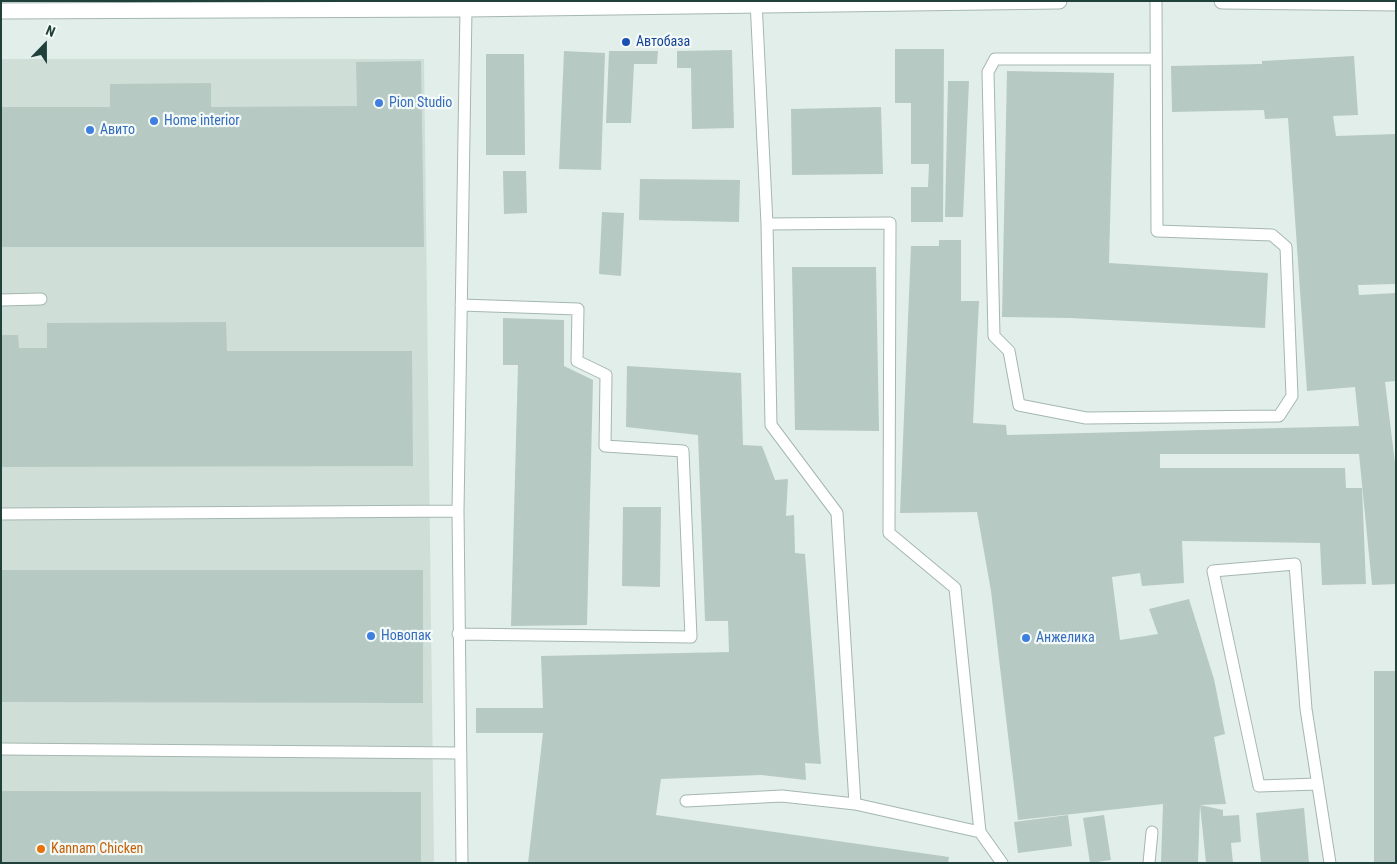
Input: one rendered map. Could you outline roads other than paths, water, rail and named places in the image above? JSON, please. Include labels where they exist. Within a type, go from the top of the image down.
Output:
[{"type":"street","points":[[1,12],[466,9],[756,3],[1059,1]]},
{"type":"street","points":[[1222,1],[1396,3]]},
{"type":"lane","points":[[1154,59],[995,59],[988,72],[994,336],[1009,351],[1019,405],[1086,418],[1279,416],[1292,396],[1286,247],[1272,235],[1157,230],[1154,59],[1156,1]]},
{"type":"lane","points":[[756,3],[767,224],[771,425],[837,513],[855,804]]},
{"type":"lane","points":[[462,863],[459,753],[458,511],[466,9]]},
{"type":"lane","points":[[767,224],[890,223],[889,533],[955,588],[980,832],[1002,863]]},
{"type":"lane","points":[[1,300],[41,299]]},
{"type":"lane","points":[[458,634],[691,637],[683,451],[605,446],[606,375],[577,361],[578,308],[461,305]]},
{"type":"lane","points":[[1,514],[458,511]]},
{"type":"lane","points":[[1317,784],[1259,786],[1213,572],[1295,564],[1306,709],[1330,863]]},
{"type":"lane","points":[[1,749],[459,753]]},
{"type":"lane","points":[[686,801],[782,796],[855,804],[980,832]]},
{"type":"lane","points":[[1149,863],[1152,832]]},
{"type":"place","name":"Автобаза","points":[[626,42]]},
{"type":"place","name":"Pion Studio","points":[[379,103]]},
{"type":"place","name":"Home interior","points":[[154,121]]},
{"type":"place","name":"Авито","points":[[90,130]]},
{"type":"place","name":"Новопак","points":[[371,636]]},
{"type":"place","name":"Анжелика","points":[[1026,638]]},
{"type":"place","name":"Kannam Chicken","points":[[41,849]]}]
